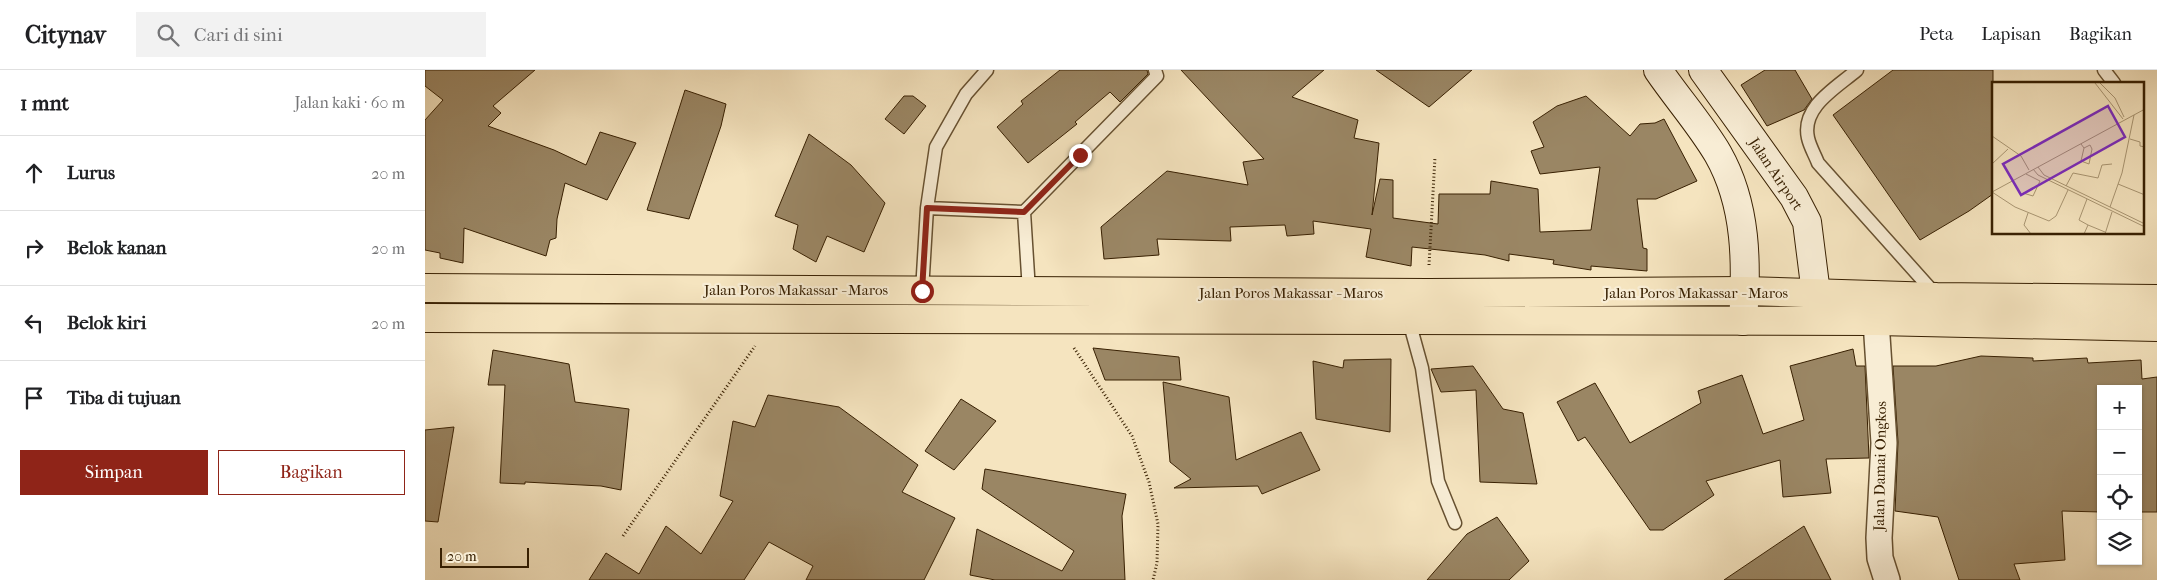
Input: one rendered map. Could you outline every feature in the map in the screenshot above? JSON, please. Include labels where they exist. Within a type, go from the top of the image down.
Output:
[{"type":"highway","name":"Jalan Poros Makassar - Maros","points":[[425,288],[1428,293],[1817,292],[1937,297],[2157,299]]},
{"type":"highway","name":"Jalan Poros Makassar - Maros","points":[[425,318],[775,317],[1409,321],[1876,321],[2157,327]]},
{"type":"street","points":[[1658,70],[1718,154],[1735,196],[1743,227],[1745,292],[1743,321]]},
{"type":"street","name":"Jalan Airport","points":[[1703,70],[1794,197],[1807,222],[1817,292],[1819,321]]},
{"type":"street","name":"Jalan Damai Ongkos","points":[[1876,321],[1884,443],[1879,538],[1880,558],[1887,580]]},
{"type":"lane","points":[[922,291],[927,208],[936,147],[966,94],[987,70]]},
{"type":"lane","points":[[1029,291],[1024,212],[1157,76],[1155,70]]},
{"type":"lane","points":[[1857,70],[1815,105],[1807,120],[1808,138],[1818,164],[1937,297]]},
{"type":"lane","points":[[2104,70],[2113,82]]},
{"type":"lane","points":[[927,208],[1024,212]]},
{"type":"lane","points":[[1409,321],[1422,368],[1438,481],[1455,523]]},
{"type":"path","points":[[1428,293],[1435,157]]},
{"type":"path","points":[[623,536],[775,317]]},
{"type":"path","points":[[1054,318],[1132,436],[1149,482],[1158,524],[1157,563],[1153,580]]},
{"type":"building","points":[[425,70],[535,70],[493,106],[501,113],[488,126],[554,150],[586,165],[600,132],[636,143],[607,200],[565,183],[557,219],[556,238],[550,240],[546,256],[464,228],[463,263],[440,258],[440,253],[425,250],[425,120],[443,100],[425,86]]},
{"type":"building","points":[[1060,70],[1147,70],[1148,74],[1120,102],[1110,92],[1075,122],[1077,124],[1028,163],[997,127],[1023,104],[1021,101]]},
{"type":"building","points":[[1181,70],[1324,70],[1292,97],[1358,120],[1354,138],[1379,143],[1372,215],[1380,179],[1393,180],[1393,218],[1438,224],[1439,194],[1490,194],[1491,181],[1538,189],[1540,232],[1591,230],[1600,167],[1540,174],[1531,151],[1544,147],[1533,122],[1557,106],[1586,96],[1630,136],[1640,124],[1655,123],[1664,119],[1697,181],[1656,199],[1637,199],[1643,248],[1647,249],[1647,271],[1591,266],[1591,270],[1553,264],[1554,260],[1509,254],[1509,261],[1485,255],[1412,247],[1411,266],[1366,257],[1371,229],[1313,221],[1314,234],[1287,236],[1285,225],[1230,227],[1231,241],[1157,239],[1159,255],[1104,259],[1101,227],[1167,171],[1248,185],[1243,162],[1264,159]]},
{"type":"building","points":[[1376,70],[1472,70],[1429,107]]},
{"type":"building","points":[[1765,70],[1795,70],[1812,99],[1804,110],[1767,126],[1741,85]]},
{"type":"building","points":[[1893,70],[1993,70],[1992,195],[1969,211],[1920,240],[1833,115]]},
{"type":"building","points":[[685,90],[726,104],[721,126],[689,219],[647,210]]},
{"type":"building","points":[[904,96],[913,96],[926,106],[904,134],[885,119]]},
{"type":"building","points":[[809,134],[851,165],[885,203],[864,252],[827,236],[816,262],[793,249],[798,225],[775,216]]},
{"type":"building","points":[[1093,348],[1179,357],[1181,380],[1105,380]]},
{"type":"building","points":[[1853,349],[1856,366],[1865,366],[1869,458],[1826,459],[1831,493],[1783,497],[1780,460],[1706,481],[1714,495],[1663,530],[1650,530],[1585,437],[1578,441],[1557,402],[1595,383],[1630,443],[1701,403],[1698,391],[1742,375],[1763,434],[1804,420],[1790,366]]},
{"type":"building","points":[[493,350],[569,364],[575,402],[629,409],[621,490],[601,486],[525,482],[525,484],[500,483],[505,385],[488,385]]},
{"type":"building","points":[[1981,356],[2033,358],[2033,361],[2087,358],[2088,363],[2141,360],[2142,379],[2157,377],[2157,512],[2142,512],[2142,385],[2097,385],[2097,512],[2062,511],[2065,560],[2014,564],[2020,580],[1959,580],[1938,517],[1895,511],[1898,442],[1893,366],[1936,366]]},
{"type":"building","points":[[1391,359],[1390,432],[1316,419],[1313,361],[1343,368],[1344,360]]},
{"type":"building","points":[[1473,366],[1503,409],[1523,413],[1537,484],[1480,482],[1476,390],[1441,392],[1431,369]]},
{"type":"building","points":[[1163,382],[1229,397],[1236,460],[1301,432],[1320,470],[1262,494],[1258,486],[1174,488],[1191,479],[1170,462]]},
{"type":"building","points":[[768,395],[839,407],[918,465],[902,492],[955,518],[924,580],[806,580],[813,566],[769,542],[744,580],[589,580],[606,553],[639,574],[666,526],[701,554],[733,501],[720,496],[733,421],[755,427]]},
{"type":"building","points":[[961,399],[996,421],[954,470],[925,451]]},
{"type":"building","points":[[454,427],[438,522],[425,521],[425,430]]},
{"type":"building","points":[[985,469],[1126,494],[1122,516],[1125,580],[995,580],[970,575],[977,529],[1062,571],[1074,551],[982,489]]},
{"type":"building","points":[[1497,517],[1529,561],[1509,580],[1427,580],[1467,534]]},
{"type":"building","points":[[1804,526],[1831,580],[1724,580]]},
{"type":"route","points":[[922,291],[927,208],[1024,212],[1080,155]]}]
